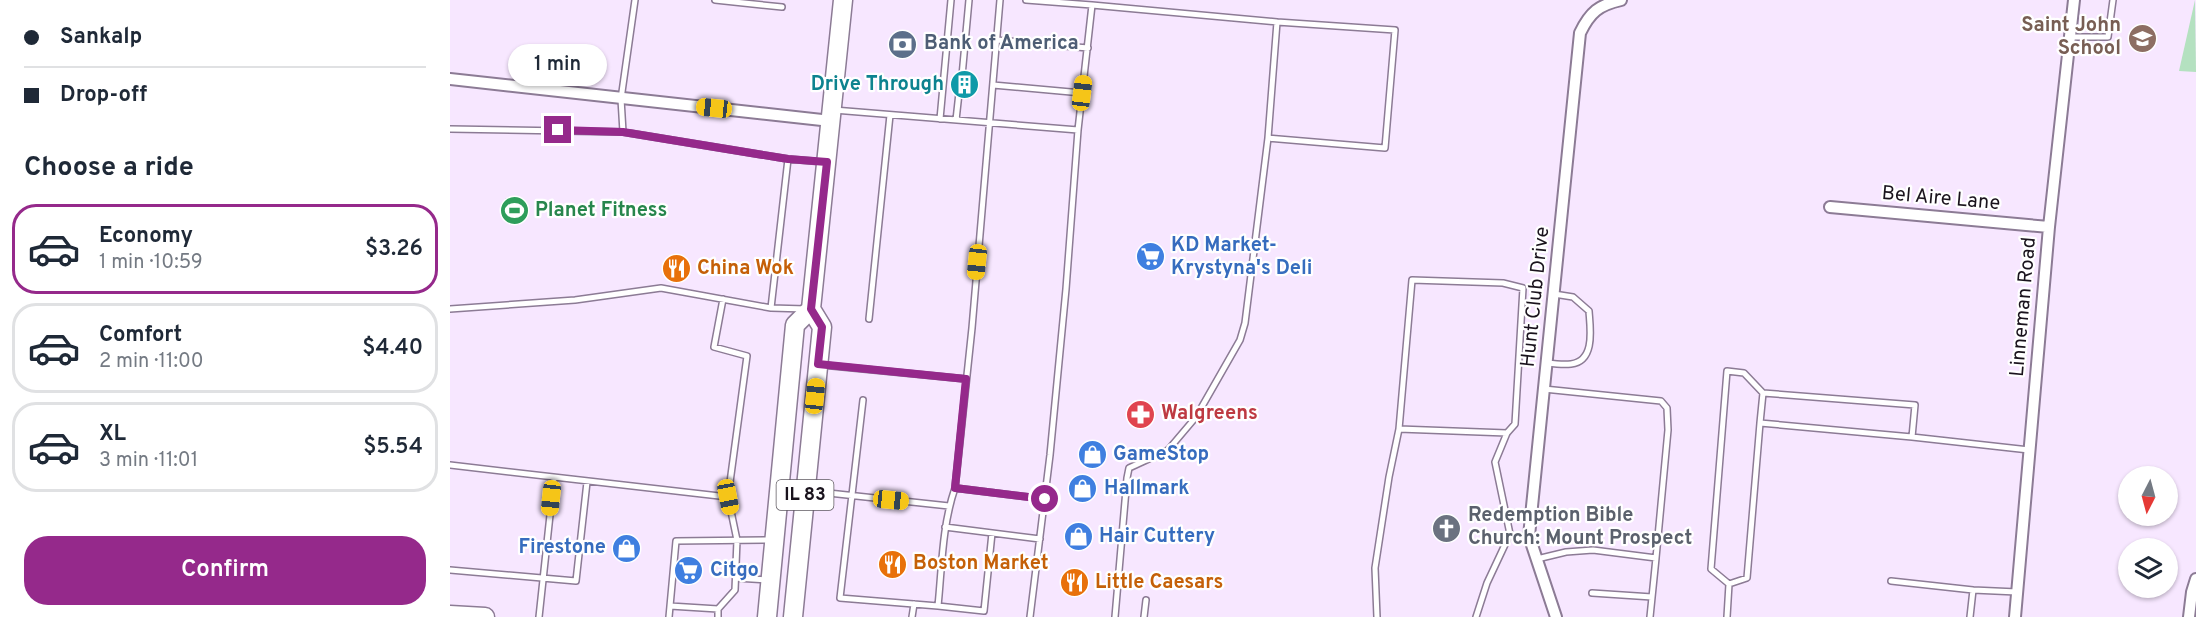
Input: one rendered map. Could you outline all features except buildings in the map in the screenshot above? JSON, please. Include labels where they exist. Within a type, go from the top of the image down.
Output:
[{"type":"main road","name":"IL 83","points":[[793,617],[822,327],[811,309],[843,0]]},
{"type":"main road","name":"IL 83","points":[[767,617],[795,325],[811,309]]},
{"type":"main road","points":[[450,615],[484,617]]},
{"type":"street","name":"Hunt Club Drive","points":[[1556,617],[1529,536],[1580,33],[1588,17],[1596,10],[1605,4],[1621,0]]},
{"type":"street","name":"Linneman Road","points":[[2015,617],[2049,226],[2074,0]]},
{"type":"street","points":[[450,79],[621,99],[831,115]]},
{"type":"street","name":"Bel Aire Lane","points":[[1830,207],[2049,226]]},
{"type":"street","points":[[2189,617],[2196,579]]},
{"type":"lane","points":[[623,132],[621,99],[635,0]]},
{"type":"lane","points":[[715,0],[782,7]]},
{"type":"lane","points":[[940,119],[951,0]]},
{"type":"lane","points":[[962,76],[969,0]]},
{"type":"lane","points":[[938,606],[945,527],[955,488],[1000,0]]},
{"type":"lane","points":[[1026,0],[1395,30],[1385,148],[1269,138]]},
{"type":"lane","points":[[2070,37],[2108,37],[2113,0]]},
{"type":"lane","points":[[1030,617],[1045,499],[1066,289],[1078,130],[1092,5]]},
{"type":"lane","points":[[1115,617],[1126,478],[1129,468],[1168,450],[1196,417],[1240,340],[1245,323],[1269,138],[1277,22]]},
{"type":"lane","points":[[997,40],[1088,48]]},
{"type":"lane","points":[[993,85],[1082,93]]},
{"type":"lane","points":[[956,120],[960,93]]},
{"type":"lane","points":[[831,115],[891,115],[1078,130]]},
{"type":"lane","points":[[869,319],[891,115]]},
{"type":"lane","points":[[450,129],[623,132],[788,159],[827,162]]},
{"type":"lane","points":[[771,308],[788,159]]},
{"type":"lane","points":[[1377,617],[1375,568],[1399,429],[1412,280],[1503,283],[1524,288],[1515,424],[1506,434],[1495,462],[1510,534],[1487,583],[1476,617]]},
{"type":"lane","points":[[450,309],[575,300],[661,288],[771,308],[811,309]]},
{"type":"lane","points":[[1547,363],[1570,365],[1578,363],[1584,357],[1591,339],[1589,311],[1573,297],[1554,294]]},
{"type":"lane","points":[[718,617],[718,609],[735,590],[737,540],[728,497],[747,356],[714,347],[723,299]]},
{"type":"lane","points":[[818,364],[966,379]]},
{"type":"lane","points":[[1729,584],[1711,569],[1727,371],[1744,373],[1763,393],[1915,405],[1912,437]]},
{"type":"lane","points":[[1544,389],[1661,401],[1667,408],[1668,430],[1650,617]]},
{"type":"lane","points":[[1729,584],[1747,578],[1763,393]]},
{"type":"lane","points":[[863,400],[840,598],[984,610],[992,533]]},
{"type":"lane","points":[[1760,423],[2029,450]]},
{"type":"lane","points":[[1399,429],[1506,434]]},
{"type":"lane","points":[[450,465],[728,497]]},
{"type":"lane","points":[[539,617],[554,478]]},
{"type":"lane","points":[[450,570],[576,581],[587,482]]},
{"type":"lane","points":[[955,488],[1045,499]]},
{"type":"lane","points":[[805,491],[949,506]]},
{"type":"lane","points":[[945,527],[1040,539]]},
{"type":"lane","points":[[669,617],[676,541],[775,540]]},
{"type":"lane","points":[[1537,559],[1566,552],[1593,550],[1656,558]]},
{"type":"lane","points":[[736,578],[771,580]]},
{"type":"lane","points":[[1891,581],[1973,590],[2017,592]]},
{"type":"lane","points":[[1727,617],[1729,584]]},
{"type":"lane","points":[[1970,617],[1973,590]]},
{"type":"lane","points":[[1592,593],[1652,597]]},
{"type":"lane","points":[[1144,617],[1146,600]]},
{"type":"lane","points":[[912,617],[914,604]]},
{"type":"lane","points":[[670,606],[718,609]]},
{"type":"green space","points":[[2195,0],[2196,72],[2179,71]]},
{"type":"place","name":"Saint John School","points":[[2142,38]]},
{"type":"place","name":"Bank of America","points":[[903,44]]},
{"type":"place","name":"Drive Through","points":[[965,85]]},
{"type":"place","name":"Planet Fitness","points":[[514,211]]},
{"type":"place","name":"KD Market- Krystyna's Deli","points":[[1150,257]]},
{"type":"place","name":"China Wok","points":[[676,269]]},
{"type":"place","name":"Walgreens","points":[[1140,414]]},
{"type":"place","name":"GameStop","points":[[1092,455]]},
{"type":"place","name":"Hallmark","points":[[1083,489]]},
{"type":"place","name":"Redemption Bible Church: Mount Prospect","points":[[1447,528]]},
{"type":"place","name":"Hair Cuttery","points":[[1078,537]]},
{"type":"place","name":"Firestone","points":[[627,548]]},
{"type":"place","name":"Boston Market","points":[[892,564]]},
{"type":"place","name":"Citgo","points":[[689,571]]},
{"type":"place","name":"Little Caesars","points":[[1074,583]]},
{"type":"route","points":[[558,130],[623,132],[788,159],[827,162],[811,309],[822,327],[818,364],[966,379],[955,488],[1045,499]]}]
